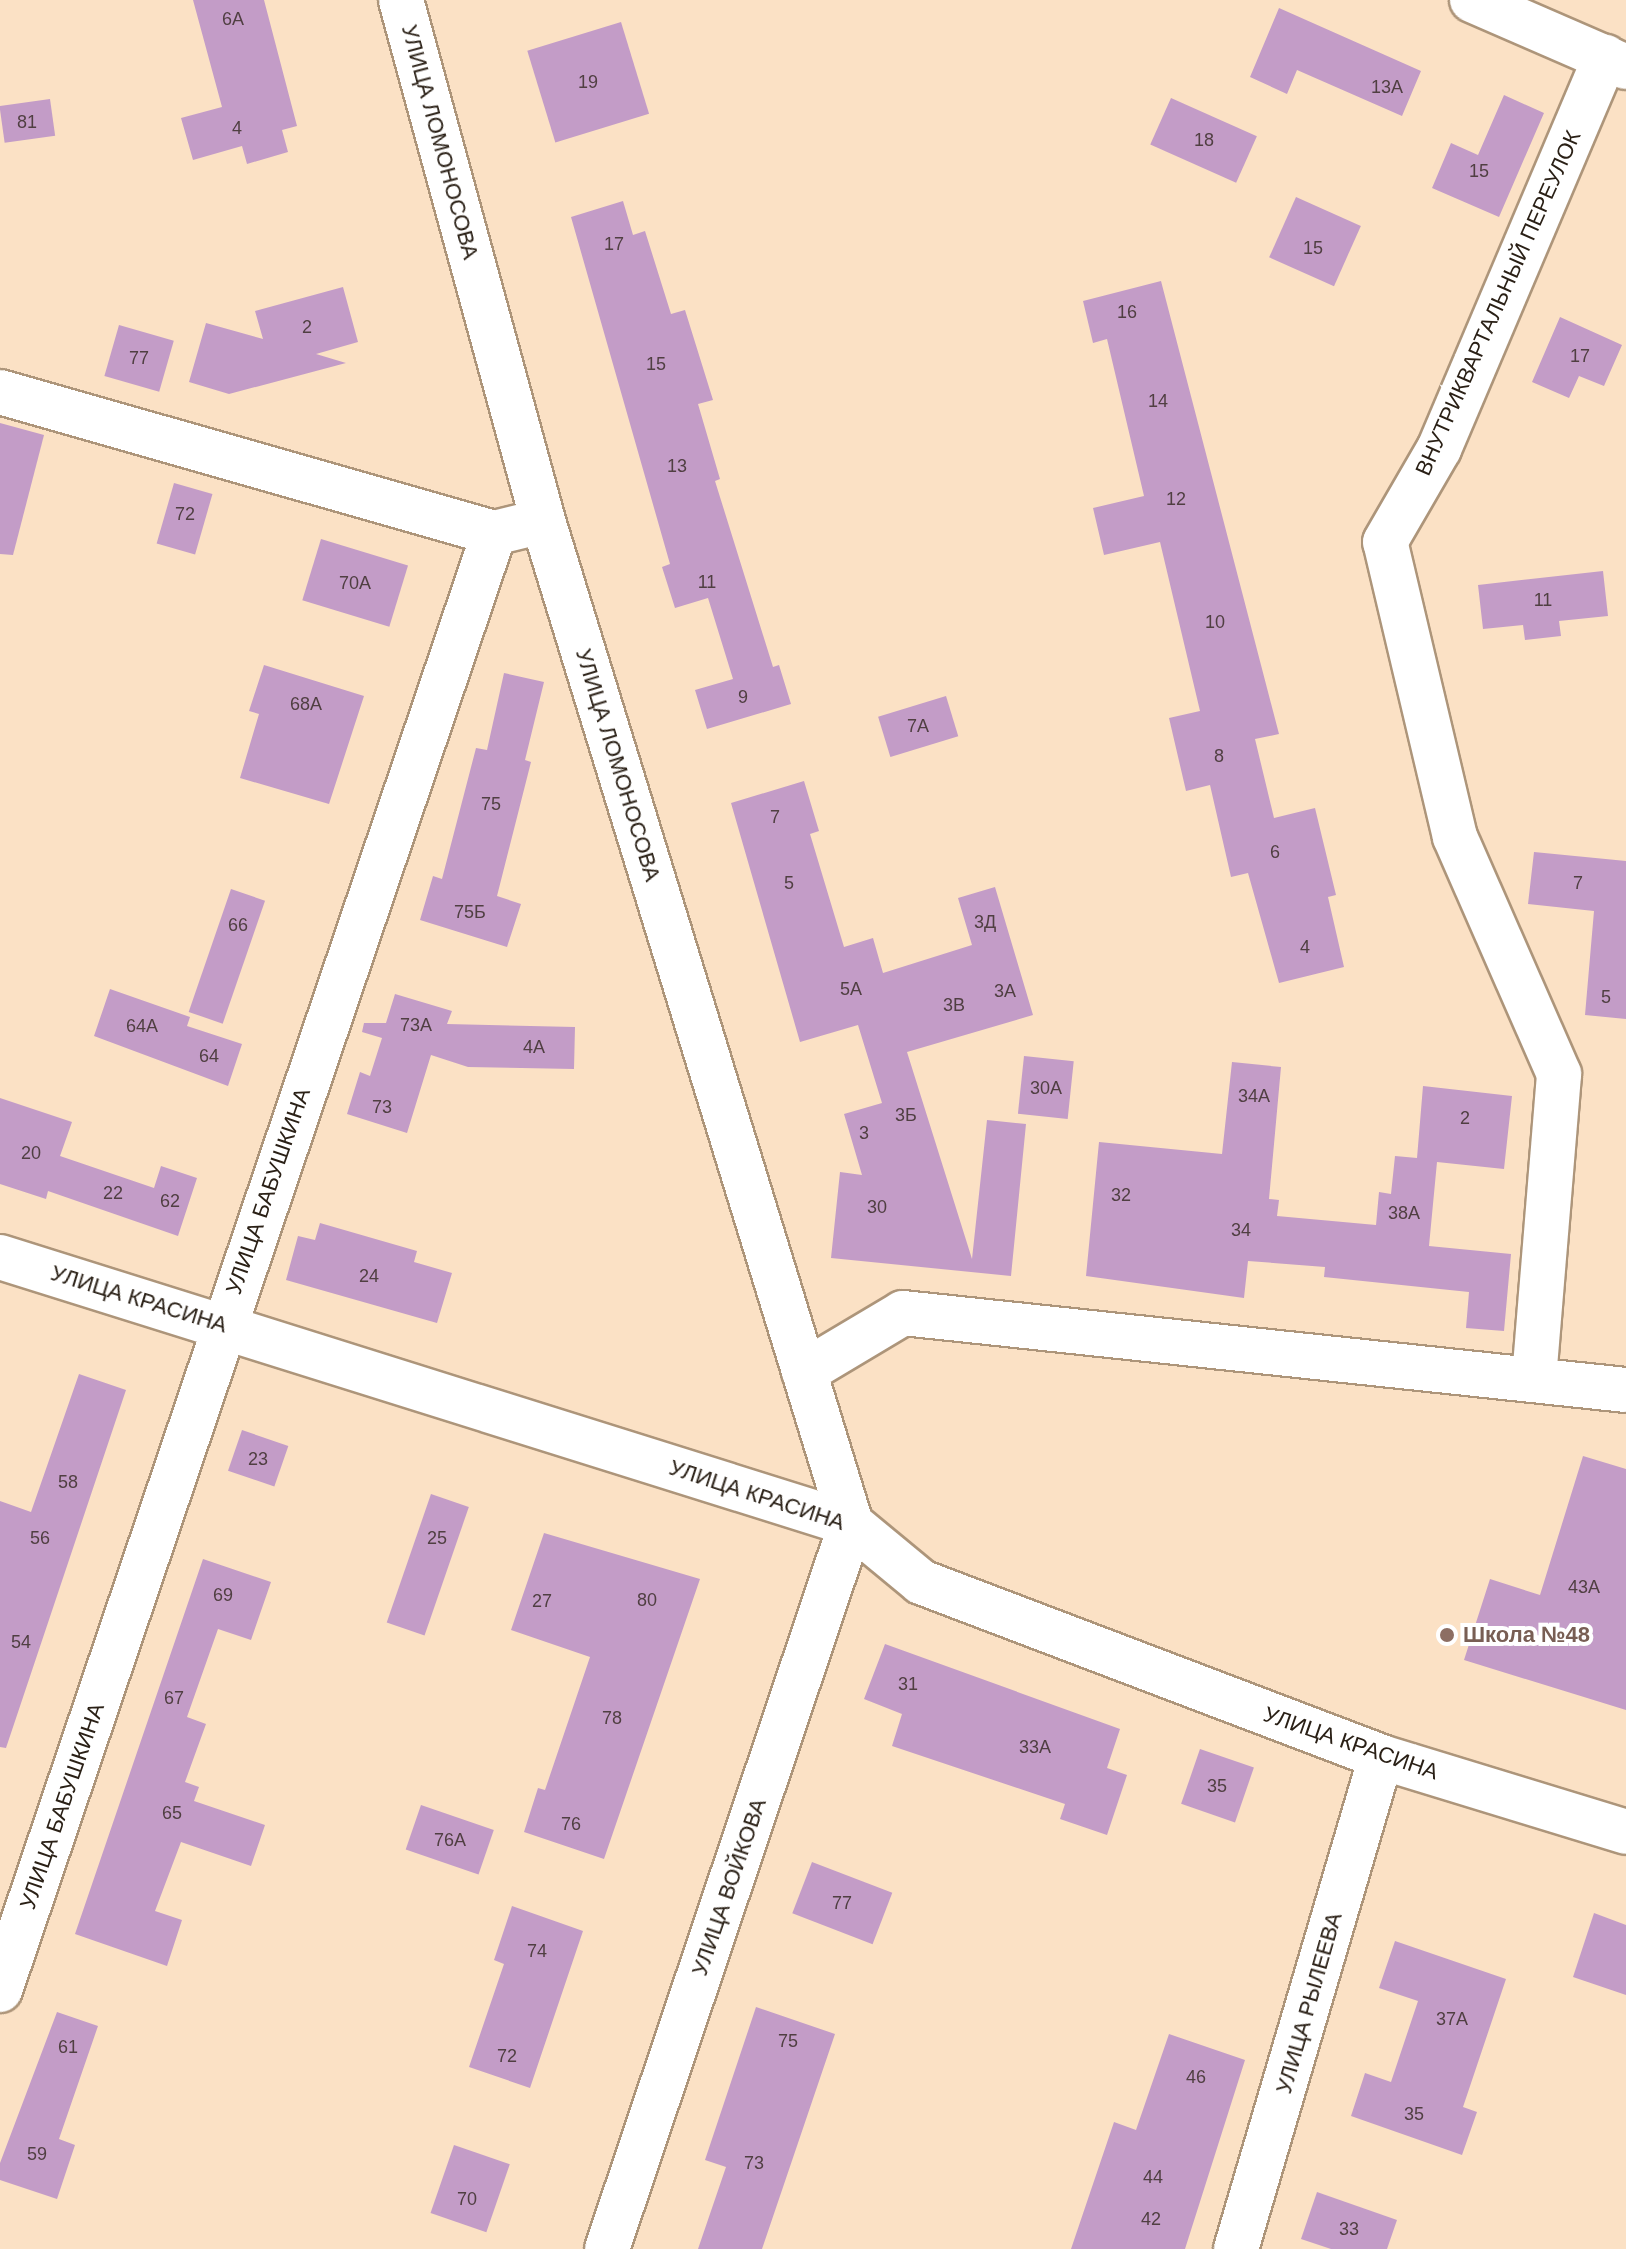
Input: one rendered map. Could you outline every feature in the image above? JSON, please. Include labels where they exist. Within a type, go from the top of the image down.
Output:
[{"type":"street","name":"УЛИЦА ЛОМОНОСОВА","points":[[401,0],[543,521],[851,1524]]},
{"type":"street","points":[[1472,0],[1615,62]]},
{"type":"street","name":"ВНУТРИКВАРТАЛЬНЫЙ ПЕРЕУЛОК","points":[[1534,1379],[1559,1074],[1455,837],[1385,542],[1439,449],[1615,62]]},
{"type":"street","points":[[0,392],[494,533],[543,521]]},
{"type":"street","name":"УЛИЦА БАБУШКИНА","points":[[0,1990],[223,1323],[494,533]]},
{"type":"street","name":"УЛИЦА КРАСИНА","points":[[0,1257],[223,1323],[851,1524],[921,1582],[1381,1757],[1626,1832]]},
{"type":"street","points":[[804,1372],[903,1313],[1626,1390]]},
{"type":"street","name":"УЛИЦА ВОЙКОВА","points":[[607,2249],[851,1524]]},
{"type":"street","name":"УЛИЦА РЫЛЕЕВА","points":[[1236,2249],[1381,1757]]},
{"type":"building","points":[[193,0],[264,0],[297,126],[282,130],[288,152],[247,164],[242,146],[193,160],[181,118],[222,107]]},
{"type":"building","points":[[1279,8],[1421,71],[1402,116],[1297,70],[1287,94],[1250,77]]},
{"type":"building","points":[[621,22],[649,114],[555,142],[527,51]]},
{"type":"building","points":[[1504,95],[1544,113],[1499,217],[1432,188],[1451,143],[1478,155]]},
{"type":"building","points":[[1171,98],[1257,136],[1236,183],[1150,145]]},
{"type":"building","points":[[50,99],[55,136],[5,143],[0,106]]},
{"type":"building","points":[[1296,197],[1361,226],[1334,286],[1269,257]]},
{"type":"building","points":[[623,201],[633,235],[645,231],[671,314],[685,310],[713,400],[698,404],[720,479],[715,481],[773,667],[779,665],[791,704],[707,729],[695,690],[733,679],[708,598],[675,608],[662,567],[670,564],[571,217]]},
{"type":"building","points":[[1161,281],[1279,734],[1255,739],[1274,818],[1315,808],[1336,895],[1328,897],[1344,967],[1279,983],[1248,873],[1231,877],[1210,785],[1186,791],[1169,718],[1200,711],[1160,542],[1104,555],[1093,508],[1144,496],[1107,339],[1093,343],[1083,301]]},
{"type":"building","points":[[343,287],[358,342],[316,354],[346,363],[229,394],[189,382],[206,323],[263,339],[255,311]]},
{"type":"building","points":[[1560,317],[1622,345],[1604,386],[1579,376],[1569,398],[1532,382]]},
{"type":"building","points":[[119,325],[174,341],[159,392],[104,376]]},
{"type":"building","points":[[0,423],[44,435],[13,555],[0,554]]},
{"type":"building","points":[[174,483],[212,494],[195,555],[157,544]]},
{"type":"building","points":[[321,539],[408,566],[389,627],[302,600]]},
{"type":"building","points":[[1603,571],[1608,616],[1559,621],[1561,636],[1525,640],[1523,625],[1483,629],[1478,585]]},
{"type":"building","points":[[264,665],[364,696],[329,804],[240,778],[259,714],[249,711]]},
{"type":"building","points":[[504,673],[544,682],[525,760],[531,762],[497,896],[521,904],[507,947],[420,920],[433,876],[442,879],[476,748],[487,750]]},
{"type":"building","points":[[946,696],[958,736],[890,757],[878,717]]},
{"type":"building","points":[[804,781],[819,831],[810,834],[844,947],[873,938],[883,973],[972,945],[958,898],[995,887],[1033,1015],[907,1052],[972,1259],[987,1120],[1026,1124],[1011,1276],[831,1258],[840,1172],[862,1175],[844,1114],[882,1103],[858,1025],[800,1042],[731,803]]},
{"type":"building","points":[[1534,852],[1626,861],[1626,1019],[1585,1015],[1594,911],[1528,904]]},
{"type":"building","points":[[231,889],[265,901],[223,1024],[189,1012]]},
{"type":"building","points":[[110,989],[190,1017],[187,1026],[242,1044],[228,1086],[94,1036]]},
{"type":"building","points":[[395,994],[452,1011],[447,1024],[575,1027],[574,1069],[468,1067],[431,1055],[407,1133],[347,1114],[360,1072],[370,1076],[382,1038],[362,1032],[364,1023],[386,1023]]},
{"type":"building","points":[[1024,1056],[1074,1061],[1068,1119],[1018,1114]]},
{"type":"building","points":[[1232,1062],[1281,1067],[1269,1199],[1279,1200],[1277,1216],[1376,1225],[1379,1192],[1391,1194],[1395,1156],[1417,1158],[1423,1086],[1512,1096],[1504,1169],[1437,1162],[1429,1246],[1511,1254],[1504,1331],[1466,1328],[1469,1292],[1324,1277],[1325,1267],[1248,1261],[1244,1298],[1086,1276],[1099,1142],[1222,1154]]},
{"type":"building","points":[[0,1098],[72,1122],[60,1156],[154,1188],[161,1166],[197,1178],[178,1236],[48,1191],[46,1199],[0,1184]]},
{"type":"building","points":[[320,1223],[417,1251],[414,1262],[452,1273],[437,1323],[286,1280],[298,1236],[315,1240]]},
{"type":"building","points":[[79,1374],[126,1390],[6,1748],[0,1747],[0,1501],[31,1512]]},
{"type":"building","points":[[242,1430],[288,1446],[274,1487],[228,1471]]},
{"type":"building","points":[[1583,1456],[1626,1469],[1626,1710],[1464,1660],[1490,1579],[1540,1595]]},
{"type":"building","points":[[431,1494],[469,1507],[425,1636],[387,1623]]},
{"type":"building","points":[[544,1533],[700,1579],[604,1859],[524,1832],[538,1788],[545,1790],[590,1657],[511,1630]]},
{"type":"building","points":[[203,1559],[271,1582],[251,1640],[218,1629],[187,1717],[206,1724],[185,1782],[199,1787],[194,1801],[265,1825],[251,1866],[181,1842],[155,1911],[182,1920],[167,1966],[75,1934]]},
{"type":"building","points":[[885,1644],[1120,1729],[1107,1768],[1127,1775],[1107,1835],[1060,1819],[1065,1804],[892,1746],[902,1714],[864,1699]]},
{"type":"building","points":[[1200,1749],[1254,1768],[1235,1822],[1181,1804]]},
{"type":"building","points":[[421,1805],[494,1830],[479,1875],[406,1849]]},
{"type":"building","points":[[812,1862],[892,1893],[873,1944],[792,1913]]},
{"type":"building","points":[[512,1906],[583,1931],[530,2088],[469,2067],[504,1964],[494,1960]]},
{"type":"building","points":[[1594,1913],[1626,1925],[1626,1995],[1573,1977]]},
{"type":"building","points":[[1395,1941],[1506,1979],[1463,2107],[1477,2112],[1462,2155],[1351,2116],[1365,2073],[1391,2082],[1418,2001],[1379,1988]]},
{"type":"building","points":[[756,2007],[835,2034],[762,2249],[698,2249],[726,2167],[705,2160]]},
{"type":"building","points":[[57,2012],[98,2026],[59,2139],[75,2145],[57,2199],[0,2180],[0,2163]]},
{"type":"building","points":[[1169,2034],[1245,2060],[1185,2249],[1071,2249],[1114,2122],[1136,2130]]},
{"type":"building","points":[[454,2145],[510,2164],[486,2232],[431,2213]]},
{"type":"building","points":[[1317,2192],[1397,2220],[1387,2249],[1331,2249],[1301,2239]]},
{"type":"place","name":"Школа №48","points":[[1447,1635]]}]
